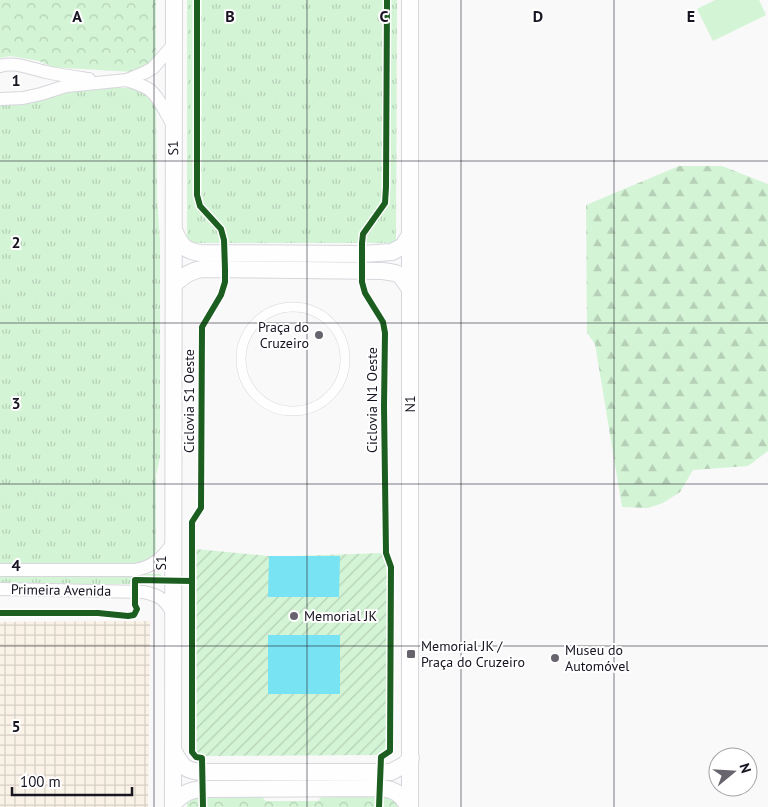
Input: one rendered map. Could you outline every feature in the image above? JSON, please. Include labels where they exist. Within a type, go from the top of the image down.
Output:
[{"type":"highway","name":"S1","points":[[173,805],[174,0]]},
{"type":"highway","name":"N1","points":[[410,0],[410,807]]},
{"type":"highway","points":[[174,230],[188,251],[200,253],[362,254],[392,252],[403,246],[410,235]]},
{"type":"highway","points":[[174,284],[194,270],[362,271],[395,273],[400,276],[410,289]]},
{"type":"highway","points":[[174,752],[184,767],[194,772],[391,772],[404,765],[411,758]]},
{"type":"highway","points":[[173,805],[180,796],[196,789],[381,788],[396,791],[410,807]]},
{"type":"street","points":[[0,99],[22,98],[66,86],[127,80],[153,68],[174,44]]},
{"type":"street","points":[[0,66],[4,64],[22,65],[104,82]]},
{"type":"street","points":[[41,94],[46,88],[47,78],[44,71]]},
{"type":"street","points":[[127,80],[152,92],[173,125]]},
{"type":"street","points":[[286,307],[303,308],[320,314],[333,326],[342,341],[346,358],[344,374],[338,388],[328,399],[315,408],[301,412],[286,412],[271,407],[258,399],[248,387],[242,373],[241,355],[245,338],[254,323],[269,312],[286,307]]},
{"type":"street","name":"Primeira Avenida","points":[[0,570],[135,570],[150,566],[161,559],[174,542]]},
{"type":"street","name":"Primeira Avenida","points":[[0,589],[143,592],[162,598],[174,614]]},
{"type":"street","points":[[0,595],[18,589]]},
{"type":"shaded area","points":[[150,621],[148,807],[0,807],[0,622]]},
{"type":"green space","points":[[0,0],[156,0],[156,57],[153,63],[132,72],[52,67],[39,61],[22,58],[10,56],[0,58]]},
{"type":"green space","points":[[187,0],[397,0],[396,243],[187,243]]},
{"type":"green space","points":[[715,0],[759,0],[766,15],[713,41],[697,9]]},
{"type":"green space","points":[[93,88],[141,88],[156,106],[157,195],[160,241],[160,457],[156,476],[156,550],[152,558],[143,564],[0,565],[0,102]]},
{"type":"green space","points":[[679,166],[722,166],[768,184],[768,451],[748,466],[693,470],[680,492],[663,503],[648,508],[622,507],[595,344],[587,333],[586,205]]},
{"type":"green space","points":[[195,549],[269,556],[383,553],[388,568],[388,751],[383,755],[199,756],[194,751]]},
{"type":"green space","points":[[0,574],[161,574],[161,584],[0,584]]},
{"type":"green space","points":[[260,795],[266,801],[318,801],[323,795],[390,795],[397,802],[397,807],[187,807],[189,798],[195,796]]},
{"type":"water","points":[[269,556],[340,556],[339,597],[268,597]]},
{"type":"water","points":[[268,635],[340,635],[340,694],[268,694]]},
{"type":"cycle path","name":"Ciclovia S1 Oeste","points":[[197,0],[197,195],[200,206],[221,229],[224,240],[225,269],[225,282],[221,295],[202,327],[201,508],[192,522],[192,752],[196,757],[202,758],[203,807]]},
{"type":"cycle path","name":"Ciclovia N1 Oeste","points":[[379,807],[381,757],[390,751],[391,567],[386,553],[385,333],[383,322],[365,293],[362,282],[362,243],[363,234],[385,203],[387,0]]},
{"type":"cycle path","points":[[0,613],[98,613],[128,616],[134,615],[137,609],[135,605],[135,580],[192,581]]},
{"type":"place","name":"Praça do Cruzeiro","points":[[319,335]]},
{"type":"place","name":"Memorial JK","points":[[294,616]]},
{"type":"place","name":"Memorial JK / Praça do Cruzeiro","points":[[411,654]]},
{"type":"place","name":"Museu do Automóvel","points":[[555,658]]}]
